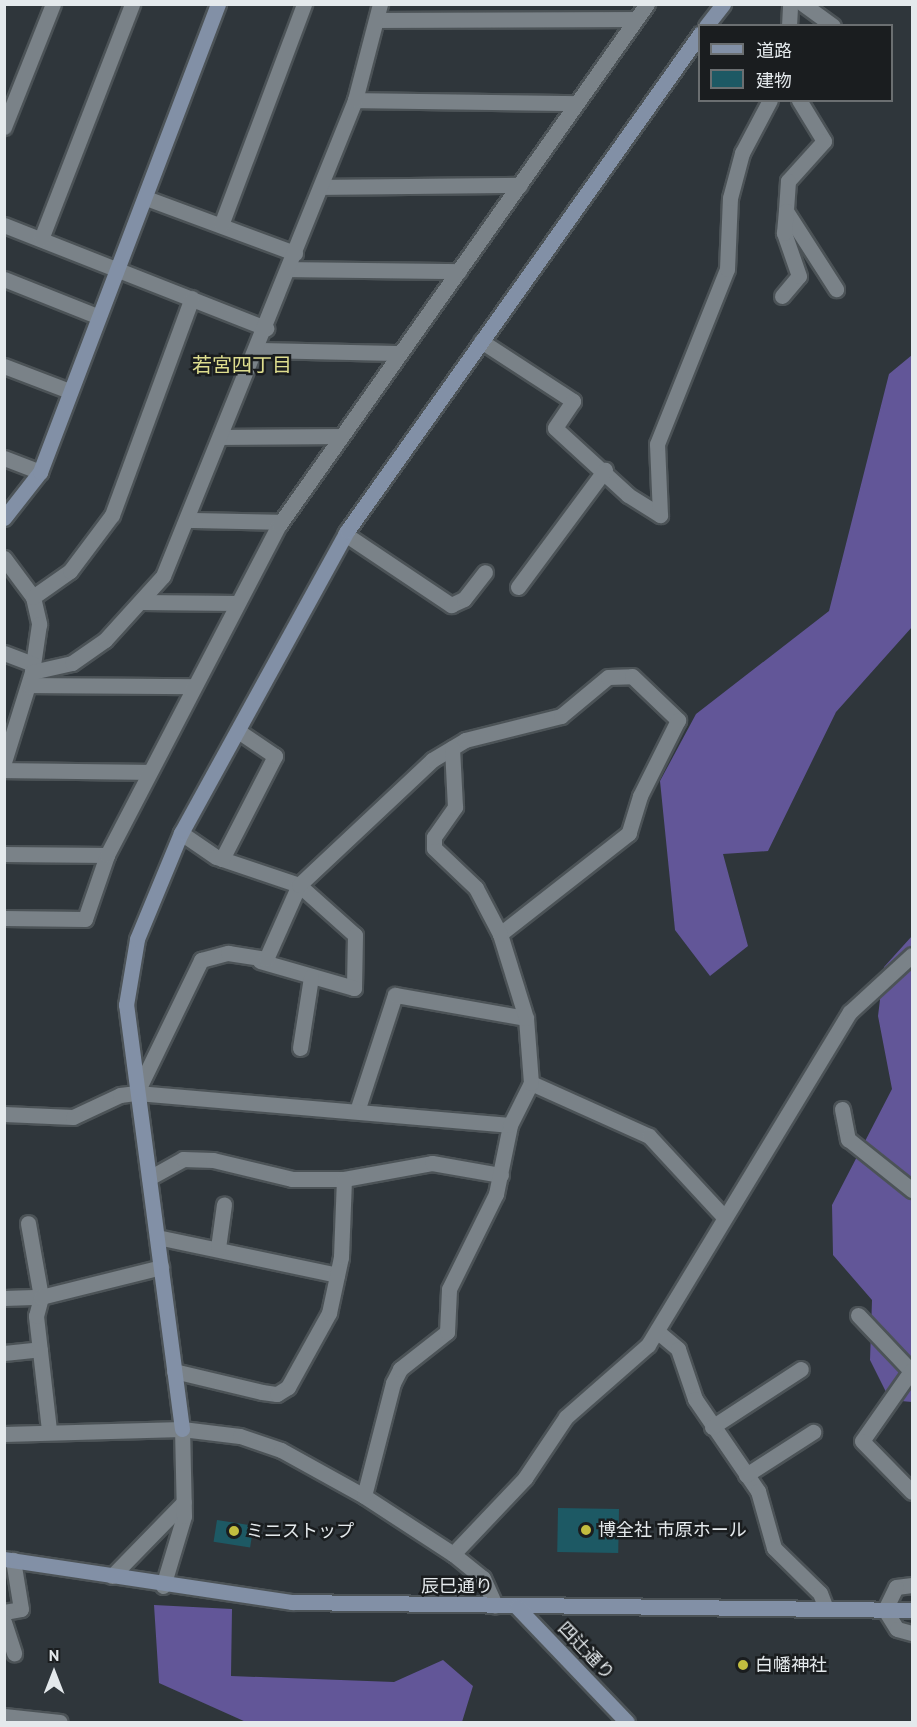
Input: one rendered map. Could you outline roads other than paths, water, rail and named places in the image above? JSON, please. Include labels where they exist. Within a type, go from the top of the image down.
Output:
[{"type":"street","points":[[4,127],[52,4]]},
{"type":"street","points":[[41,239],[132,4]]},
{"type":"street","points":[[4,518],[40,472],[97,316],[146,198],[218,4]]},
{"type":"street","points":[[221,225],[304,4]]},
{"type":"street","points":[[4,918],[85,919],[107,855],[191,686],[281,522],[339,436],[459,271],[574,103],[646,4]]},
{"type":"street","points":[[708,24],[723,4]]},
{"type":"street","points":[[789,24],[790,4]]},
{"type":"street","points":[[803,4],[830,24]]},
{"type":"street","points":[[32,674],[72,663],[105,640],[164,576],[224,436],[356,100],[380,12],[636,19]]},
{"type":"street","points":[[163,1586],[184,1502],[182,1429],[126,1005],[130,961],[181,832],[345,534],[698,35]]},
{"type":"street","points":[[356,100],[574,103]]},
{"type":"street","points":[[481,341],[573,401],[555,428],[605,470],[628,495],[660,515],[657,444],[727,269],[730,198],[742,153],[769,102]]},
{"type":"street","points":[[782,296],[799,276],[784,233],[788,181],[824,141],[800,102]]},
{"type":"street","points":[[321,187],[520,185]]},
{"type":"street","points":[[146,198],[295,253]]},
{"type":"street","points":[[786,211],[836,289]]},
{"type":"street","points":[[4,225],[266,328]]},
{"type":"street","points":[[289,269],[459,271]]},
{"type":"street","points":[[4,279],[97,316]]},
{"type":"street","points":[[33,597],[70,571],[112,515],[192,298]]},
{"type":"street","points":[[257,350],[399,353]]},
{"type":"street","points":[[4,366],[69,391]]},
{"type":"street","points":[[224,436],[339,436]]},
{"type":"street","points":[[4,458],[40,472]]},
{"type":"street","points":[[518,587],[605,470]]},
{"type":"street","points":[[189,520],[281,522]]},
{"type":"street","points":[[345,534],[451,605],[464,599],[485,572]]},
{"type":"street","points":[[4,558],[33,597],[39,624],[32,674],[8,742],[4,762]]},
{"type":"street","points":[[142,602],[237,603]]},
{"type":"street","points":[[4,653],[32,674],[191,686]]},
{"type":"street","points":[[260,961],[272,954],[299,885],[432,760],[452,748],[561,716],[581,705],[608,677],[621,674],[632,676],[678,720],[624,839],[500,934]]},
{"type":"street","points":[[222,859],[275,756],[238,731]]},
{"type":"street","points":[[364,1496],[393,1383],[400,1369],[447,1332],[449,1288],[501,1175],[510,1125],[531,1083],[526,1018],[500,934],[476,888],[434,848],[434,837],[455,807],[452,748]]},
{"type":"street","points":[[4,770],[148,772]]},
{"type":"street","points":[[137,1093],[147,1062],[201,960],[228,953],[354,988],[355,935],[299,885],[222,859],[181,832]]},
{"type":"street","points":[[4,854],[107,855]]},
{"type":"street","points":[[453,1554],[525,1478],[566,1418],[658,1332],[724,1217],[850,1012],[912,955]]},
{"type":"street","points":[[300,1048],[311,977]]},
{"type":"street","points":[[357,1111],[395,995],[526,1018]]},
{"type":"street","points":[[531,1083],[649,1136],[724,1217]]},
{"type":"street","points":[[4,1114],[73,1116],[120,1095],[137,1093],[510,1125]]},
{"type":"street","points":[[842,1109],[848,1139],[912,1190]]},
{"type":"street","points":[[149,1178],[183,1159],[213,1160],[292,1179],[344,1179],[432,1163],[501,1175]]},
{"type":"street","points":[[174,1371],[277,1394],[288,1387],[329,1313],[337,1275],[344,1179]]},
{"type":"street","points":[[218,1248],[224,1204]]},
{"type":"street","points":[[28,1223],[41,1297],[40,1348],[49,1430]]},
{"type":"street","points":[[157,1237],[218,1248],[337,1275]]},
{"type":"street","points":[[4,1298],[41,1297],[161,1267]]},
{"type":"street","points":[[858,1315],[911,1371],[862,1441],[912,1492]]},
{"type":"street","points":[[658,1332],[678,1349],[695,1399],[758,1491],[774,1548],[820,1593],[826,1609]]},
{"type":"street","points":[[4,1353],[40,1348]]},
{"type":"street","points":[[712,1427],[801,1369]]},
{"type":"street","points":[[4,1434],[49,1430],[213,1430],[280,1450],[364,1496],[453,1554],[483,1578],[495,1605]]},
{"type":"street","points":[[746,1476],[813,1432]]},
{"type":"street","points":[[112,1576],[184,1502]]},
{"type":"street","points":[[4,1612],[21,1609],[9,1560]]},
{"type":"street","name":"辰巳通り","points":[[9,1560],[163,1586],[292,1602],[517,1607],[912,1610]]},
{"type":"street","points":[[912,1585],[896,1587],[885,1610],[897,1629],[912,1633]]},
{"type":"street","name":"四辻通り","points":[[517,1607],[627,1722]]},
{"type":"street","points":[[4,1622],[14,1653]]},
{"type":"street","points":[[4,1716],[60,1722]]},
{"type":"place","name":"博全社 市原ホール","points":[[586,1530]]},
{"type":"place","name":"ミニストップ","points":[[234,1531]]},
{"type":"place","name":"白幡神社","points":[[743,1665]]},
{"type":"district","name":"若宮四丁目","points":[[242,365]]}]
